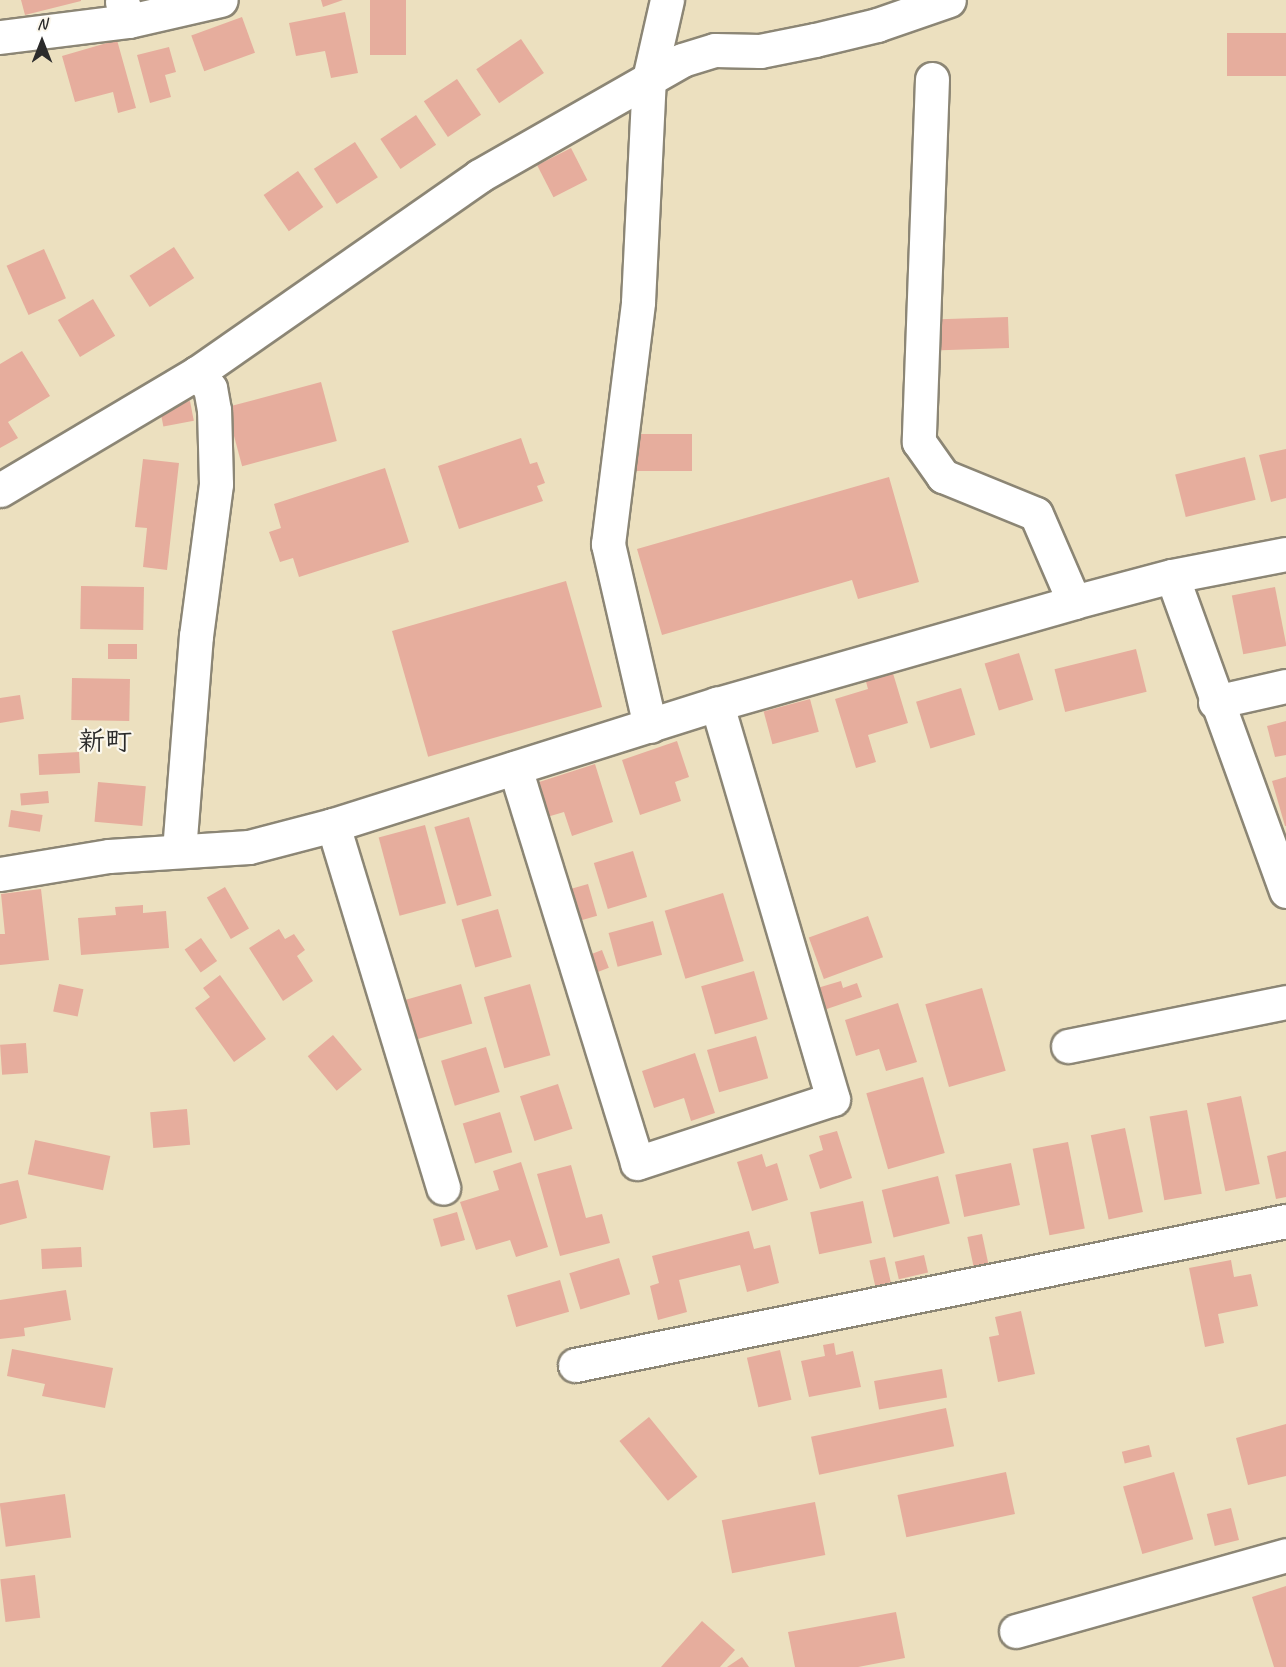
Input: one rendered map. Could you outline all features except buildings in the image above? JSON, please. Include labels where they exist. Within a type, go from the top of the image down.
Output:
[{"type":"street","points":[[0,37],[125,11],[221,0]]},
{"type":"street","points":[[650,726],[608,544],[638,302],[649,79],[667,0]]},
{"type":"street","points":[[0,490],[197,373],[479,176],[682,60],[715,50],[760,51],[815,40],[877,25],[950,0]]},
{"type":"street","points":[[932,79],[919,442],[943,476],[1036,514],[1074,602]]},
{"type":"street","points":[[178,851],[196,636],[216,484],[214,410],[210,388],[197,373]]},
{"type":"street","points":[[0,874],[109,856],[249,847],[333,825],[717,704],[1074,602],[1172,576],[1286,554]]},
{"type":"street","points":[[1172,576],[1215,702],[1286,891]]},
{"type":"street","points":[[1215,702],[1286,686]]},
{"type":"street","points":[[515,768],[637,1163],[833,1099],[717,704]]},
{"type":"street","points":[[333,825],[443,1188]]},
{"type":"street","points":[[1068,1046],[1286,1002]]},
{"type":"street","points":[[575,1365],[1286,1221]]},
{"type":"street","points":[[1016,1631],[1286,1555]]},
{"type":"district","name":"新町","points":[[105,742]]}]
